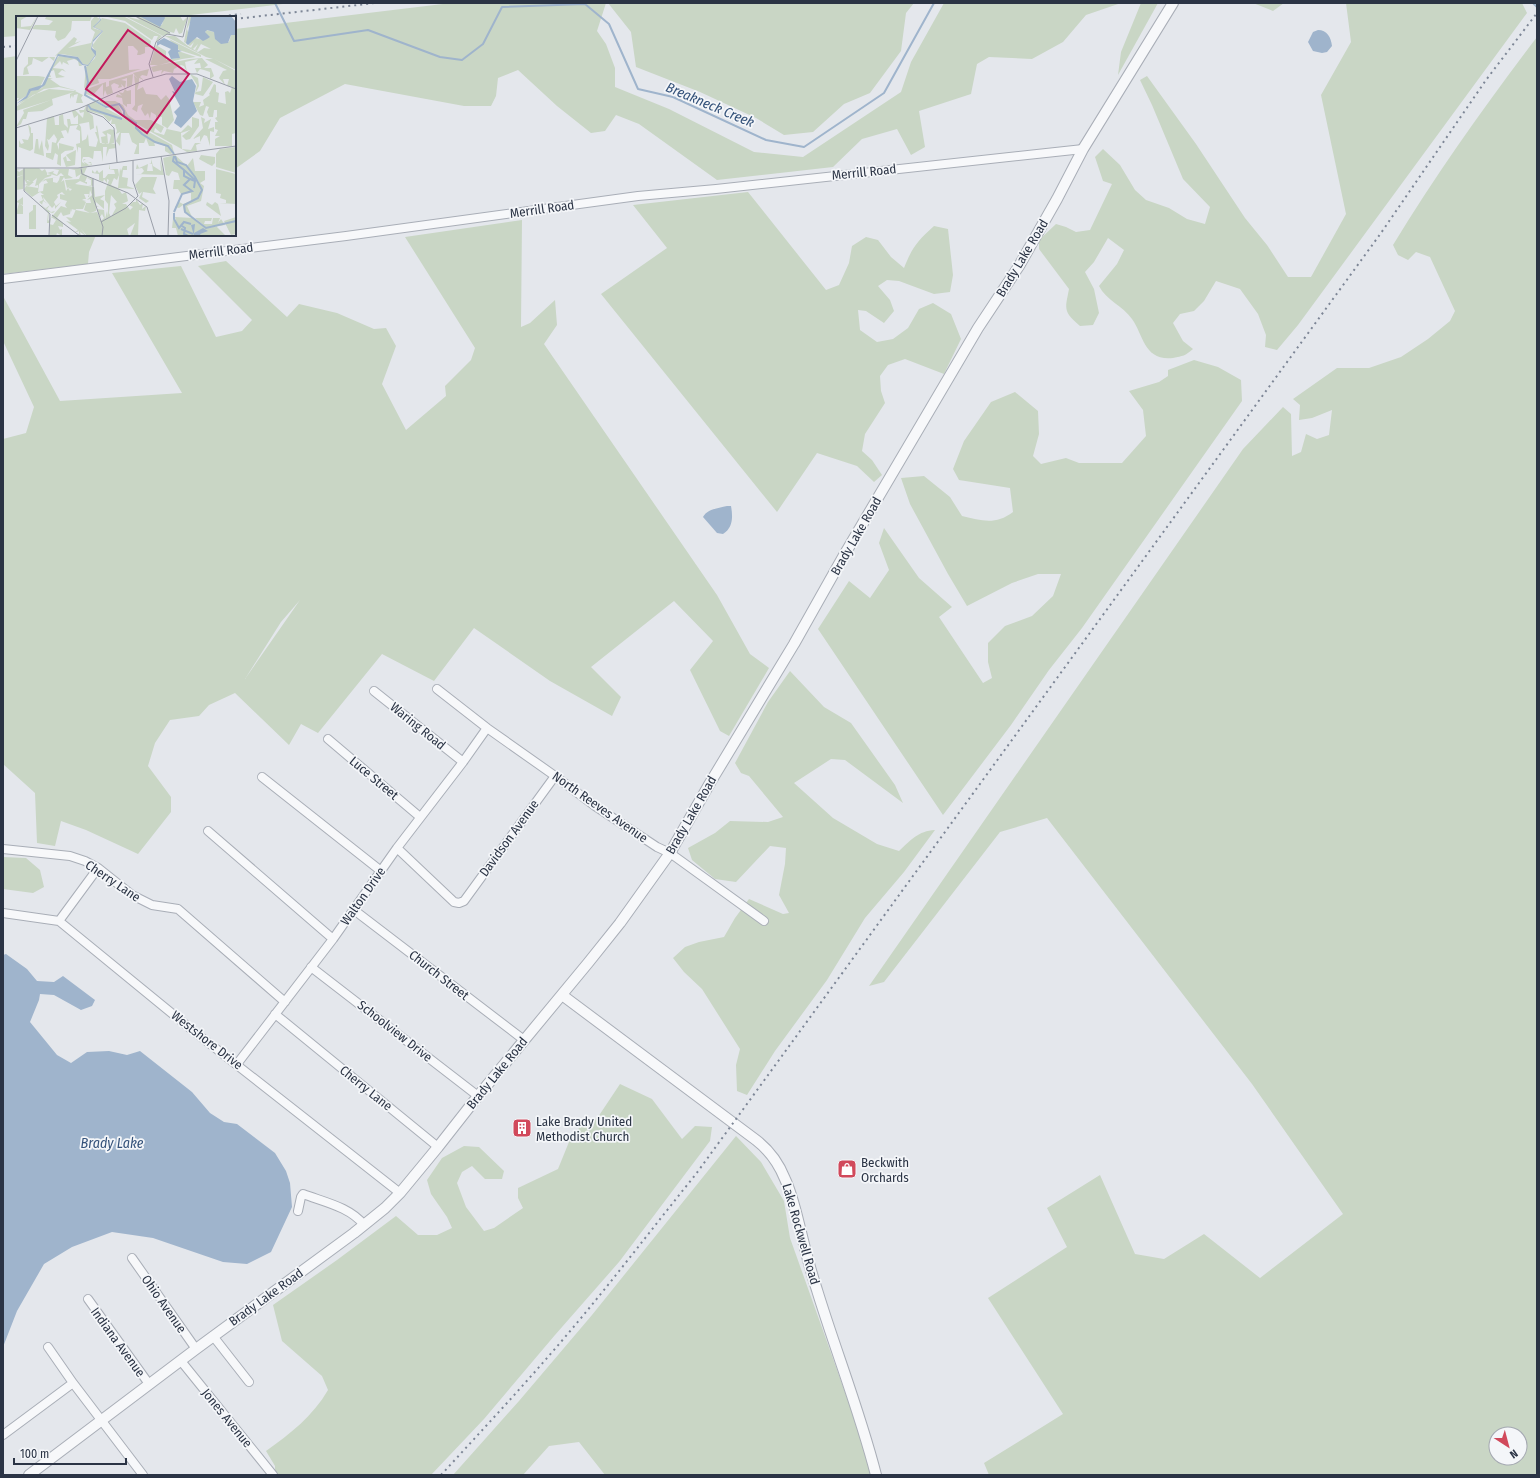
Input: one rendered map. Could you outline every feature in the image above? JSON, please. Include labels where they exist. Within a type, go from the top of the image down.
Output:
[{"type":"street","name":"Brady Lake Road","points":[[29,1475],[385,1208],[400,1193],[438,1147],[620,923],[670,853],[978,328],[1026,255],[1083,149],[1173,3]]},
{"type":"street","name":"Merrill Road","points":[[3,279],[354,235],[630,196],[723,188],[1083,149]]},
{"type":"street","name":"North Reeves Avenue","points":[[437,689],[487,728],[555,776],[574,792],[657,847],[670,853],[764,921]]},
{"type":"street","name":"Waring Road","points":[[374,691],[462,762]]},
{"type":"street","name":"Walton Drive","points":[[236,1064],[333,939],[397,848],[487,728]]},
{"type":"street","name":"Luce Street","points":[[328,739],[420,817]]},
{"type":"street","name":"Davidson Avenue","points":[[397,848],[454,902],[459,903],[464,901],[555,776]]},
{"type":"street","points":[[262,777],[381,871]]},
{"type":"street","points":[[208,831],[333,939]]},
{"type":"street","name":"Cherry Lane","points":[[3,849],[70,856],[86,861],[98,868],[132,895],[152,905],[178,909],[285,1002]]},
{"type":"street","points":[[3,913],[59,921],[98,868]]},
{"type":"street","name":"Church Street","points":[[354,910],[524,1040]]},
{"type":"street","name":"Westshore Drive","points":[[59,921],[191,1029],[367,1169],[400,1193]]},
{"type":"street","name":"Schoolview Drive","points":[[311,967],[478,1096]]},
{"type":"street","name":"Lake Rockwell Road","points":[[562,995],[756,1140],[772,1157],[785,1179],[793,1203],[824,1314],[854,1398],[876,1475]]},
{"type":"street","name":"Cherry Lane","points":[[275,1014],[438,1147]]},
{"type":"street","points":[[298,1211],[303,1194],[342,1208],[359,1219],[364,1225]]},
{"type":"street","name":"Ohio Avenue","points":[[132,1258],[196,1349]]},
{"type":"street","name":"Indiana Avenue","points":[[88,1299],[149,1384]]},
{"type":"street","points":[[213,1336],[249,1382]]},
{"type":"street","points":[[48,1347],[73,1383],[143,1475]]},
{"type":"street","name":"Jones Avenue","points":[[181,1360],[274,1475]]},
{"type":"street","points":[[3,1435],[73,1383]]},
{"type":"green space","points":[[3,3],[291,3],[182,16],[16,16],[16,36],[3,37]]},
{"type":"green space","points":[[451,3],[606,3],[597,31],[606,44],[615,68],[615,87],[669,109],[754,152],[803,157],[901,92],[911,62],[944,3],[1121,3],[1086,15],[1063,42],[1032,59],[989,57],[977,64],[971,94],[919,111],[925,147],[911,155],[897,129],[862,139],[833,167],[717,180],[639,124],[616,115],[605,131],[591,133],[557,106],[518,70],[498,78],[496,96],[491,106],[464,106],[345,84],[280,118],[260,151],[236,168],[236,29]]},
{"type":"green space","points":[[608,3],[914,3],[906,13],[901,51],[870,93],[844,104],[813,132],[784,135],[756,118],[700,92],[636,67],[631,32]]},
{"type":"green space","points":[[1141,3],[1158,3],[1118,75],[1121,52]]},
{"type":"green space","points":[[1253,3],[1284,3],[1273,11]]},
{"type":"green space","points":[[1346,3],[1522,3],[1527,13],[1298,325],[1277,350],[1265,347],[1266,335],[1258,314],[1240,289],[1216,281],[1204,301],[1194,311],[1180,314],[1173,323],[1183,341],[1193,349],[1184,355],[1173,358],[1156,356],[1146,346],[1128,314],[1106,295],[1099,286],[1117,264],[1124,250],[1108,238],[1094,262],[1085,272],[1094,289],[1099,313],[1093,325],[1080,326],[1071,317],[1067,310],[1066,306],[1069,289],[1039,249],[1039,240],[1056,224],[1076,232],[1090,230],[1112,184],[1103,181],[1095,157],[1103,149],[1120,165],[1135,190],[1146,200],[1169,208],[1187,219],[1205,224],[1210,207],[1183,179],[1140,80],[1147,76],[1196,144],[1245,218],[1267,245],[1288,277],[1311,277],[1346,214],[1321,95],[1351,42]]},
{"type":"green space","points":[[1537,37],[1537,1475],[989,1475],[984,1463],[1063,1414],[988,1298],[1067,1247],[1047,1208],[1100,1175],[1135,1254],[1164,1259],[1204,1234],[1260,1278],[1343,1214],[1252,1084],[1047,818],[1000,832],[884,982],[869,986],[1243,449],[1283,407],[1291,414],[1292,456],[1301,452],[1306,434],[1317,439],[1329,435],[1332,410],[1312,418],[1299,420],[1300,405],[1293,399],[1337,368],[1369,368],[1401,357],[1428,339],[1450,321],[1455,311],[1430,257],[1416,252],[1408,260],[1398,255],[1393,245],[1444,165]]},
{"type":"green space","points":[[16,56],[16,236],[96,236],[89,252],[88,264],[3,274],[3,58]]},
{"type":"green space","points":[[748,192],[826,290],[839,285],[849,263],[852,246],[866,237],[878,240],[891,257],[904,268],[916,245],[934,226],[948,229],[953,275],[950,292],[934,294],[899,281],[887,280],[878,286],[890,300],[894,311],[884,323],[866,311],[858,310],[860,330],[877,342],[893,339],[908,328],[919,309],[933,303],[951,314],[961,339],[944,374],[905,359],[888,365],[880,376],[881,391],[885,403],[865,434],[862,451],[872,460],[882,475],[874,482],[857,466],[817,453],[777,512],[601,294],[667,248],[633,205]]},
{"type":"green space","points":[[522,220],[521,327],[530,323],[555,300],[557,325],[544,344],[717,595],[750,654],[769,668],[729,736],[720,731],[690,670],[713,641],[674,601],[591,667],[621,697],[612,716],[550,681],[474,628],[434,681],[382,654],[318,733],[301,724],[289,745],[235,693],[209,705],[199,716],[170,720],[155,743],[148,766],[171,797],[171,812],[138,854],[86,830],[61,821],[55,846],[37,843],[35,793],[3,764],[3,439],[26,433],[34,407],[3,341],[3,296],[60,401],[182,393],[112,273],[181,266],[216,337],[242,331],[252,320],[198,266],[226,261],[287,317],[299,304],[337,313],[374,329],[386,328],[396,346],[382,384],[406,430],[446,396],[445,386],[471,360],[475,348],[405,237]],"holes":[[[300,600],[245,679],[281,622]]]},
{"type":"green space","points":[[1194,360],[1218,367],[1241,380],[1242,401],[1082,628],[1049,670],[1011,725],[943,815],[818,629],[849,581],[870,598],[889,570],[879,543],[884,528],[919,578],[952,607],[939,617],[983,683],[992,678],[988,662],[988,643],[1005,626],[1032,616],[1053,596],[1061,574],[1038,574],[1012,583],[967,606],[910,504],[901,478],[924,476],[950,497],[962,516],[989,521],[1001,519],[1013,512],[1010,488],[959,480],[953,469],[964,441],[991,402],[1015,392],[1038,411],[1039,434],[1033,456],[1041,464],[1066,458],[1079,463],[1122,463],[1146,436],[1143,410],[1129,391],[1159,382],[1168,376],[1168,370]]},
{"type":"green space","points":[[790,671],[824,707],[851,723],[895,785],[903,803],[845,760],[831,759],[794,783],[833,818],[877,844],[899,851],[919,834],[935,830],[904,872],[865,918],[827,980],[775,1051],[747,1095],[737,1091],[736,1065],[740,1049],[702,989],[684,972],[673,958],[685,947],[699,942],[724,937],[735,918],[749,899],[783,914],[789,913],[779,895],[785,864],[786,848],[770,846],[736,882],[715,879],[692,860],[688,848],[715,833],[730,821],[768,822],[783,817],[749,776],[741,773],[735,763],[768,702]]},
{"type":"green space","points":[[3,857],[26,858],[40,870],[44,887],[33,893],[3,889]]},
{"type":"green space","points":[[620,1084],[652,1099],[682,1139],[695,1126],[712,1127],[710,1141],[619,1262],[484,1419],[431,1475],[275,1475],[275,1466],[266,1451],[300,1424],[315,1408],[328,1390],[322,1376],[282,1341],[273,1305],[396,1216],[418,1235],[437,1235],[452,1228],[447,1217],[431,1194],[427,1180],[442,1158],[464,1146],[479,1147],[504,1171],[502,1179],[485,1179],[472,1166],[462,1172],[457,1183],[466,1207],[484,1231],[494,1228],[523,1208],[518,1198],[518,1188],[558,1169],[571,1137],[580,1127],[598,1117]]},
{"type":"green space","points":[[736,1136],[761,1162],[784,1201],[790,1238],[866,1451],[871,1475],[605,1475],[579,1442],[549,1446],[523,1475],[453,1475],[519,1401],[592,1315]]},
{"type":"water","points":[[1318,30],[1324,31],[1331,40],[1332,46],[1327,52],[1322,53],[1313,51],[1308,42],[1313,32]]},
{"type":"water","points":[[731,506],[732,514],[729,529],[723,534],[717,533],[703,517],[707,512]]},
{"type":"water","name":"Brady Lake","points":[[6,954],[27,969],[37,981],[54,982],[63,976],[95,1000],[92,1006],[81,1010],[54,995],[40,994],[30,1022],[57,1055],[71,1063],[87,1052],[109,1051],[127,1055],[140,1051],[192,1092],[210,1113],[224,1122],[237,1124],[275,1153],[286,1171],[290,1183],[292,1207],[271,1252],[247,1264],[223,1262],[153,1238],[112,1232],[72,1247],[44,1264],[17,1311],[3,1347],[3,955]]},
{"type":"waterway","name":"Breakneck Creek","points":[[275,3],[294,41],[368,30],[440,57],[462,60],[483,44],[502,7],[585,4],[609,24],[638,89],[673,97],[766,140],[804,147],[884,93],[934,3]]},
{"type":"waterway","name":"Breakneck Creek","points":[[1533,3],[1537,7]]},
{"type":"railway","points":[[236,19],[375,3]]},
{"type":"railway","points":[[441,1475],[571,1330],[696,1174],[1381,233],[1486,80],[1537,13]]},
{"type":"railway","points":[[225,16],[241,14]]},
{"type":"railway","points":[[3,47],[16,46]]},
{"type":"place","name":"Lake Brady United Methodist Church","points":[[522,1128]]},
{"type":"place","name":"Beckwith Orchards","points":[[847,1169]]}]
